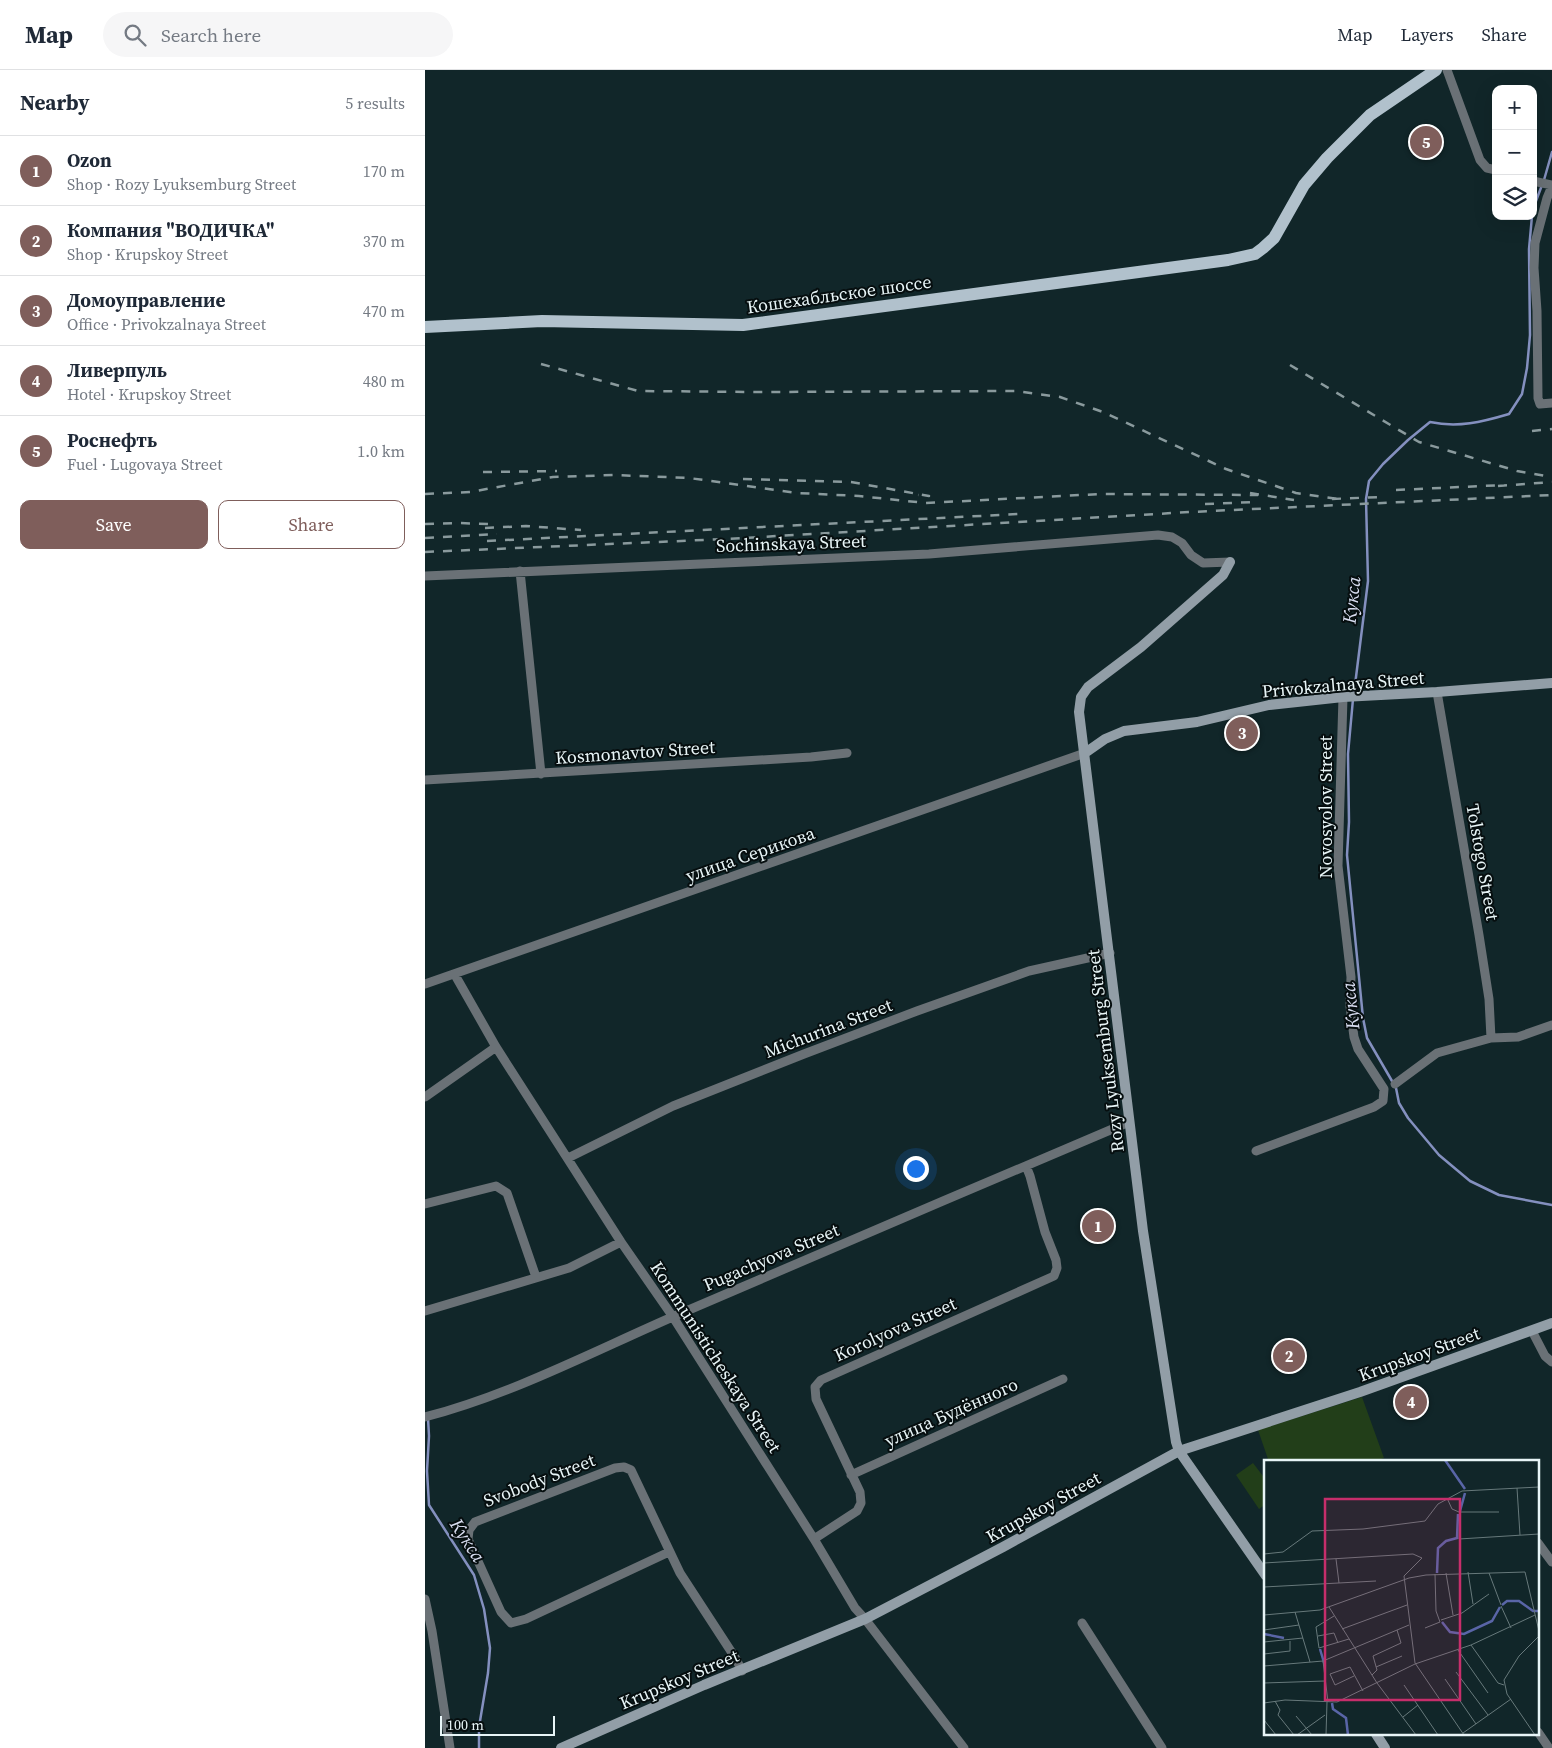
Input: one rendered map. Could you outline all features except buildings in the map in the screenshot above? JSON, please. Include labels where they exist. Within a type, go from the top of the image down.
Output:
[{"type":"main road","name":"Кошехабльское шоссе","points":[[425,327],[542,321],[743,325],[1228,260],[1255,254],[1274,238],[1304,185],[1327,158],[1370,115],[1436,70]]},
{"type":"street","points":[[1447,70],[1480,160],[1492,169]]},
{"type":"street","points":[[1545,184],[1547,198],[1535,243],[1534,268],[1537,311],[1538,398],[1540,404],[1552,403]]},
{"type":"street","name":"Sochinskaya Street","points":[[425,576],[929,554],[1158,535],[1172,537],[1182,543],[1191,555],[1203,563],[1231,562]]},
{"type":"street","name":"Rozy Lyuksemburg Street","points":[[1231,562],[1223,575],[1141,646],[1088,687],[1081,697],[1079,712],[1143,1231],[1176,1442],[1179,1451],[1264,1573]]},
{"type":"street","points":[[520,571],[541,774]]},
{"type":"street","name":"Privokzalnaya Street","points":[[1085,754],[1105,738],[1123,730],[1197,722],[1269,705],[1350,696],[1437,692],[1552,683]]},
{"type":"street","name":"Tolstogo Street","points":[[1437,692],[1479,934],[1489,999],[1491,1038]]},
{"type":"street","name":"Novosyolov Street","points":[[1255,1151],[1375,1107],[1383,1101],[1384,1089],[1358,1049],[1354,1037],[1350,1006],[1351,977],[1338,866],[1350,696]]},
{"type":"street","name":"Kosmonavtov Street","points":[[425,780],[811,757],[847,753]]},
{"type":"street","name":"улица Серикова","points":[[425,984],[1085,754]]},
{"type":"street","name":"Michurina Street","points":[[568,1158],[673,1106],[909,1014],[1029,971],[1110,953]]},
{"type":"street","name":"Kommunisticheskaya Street","points":[[455,975],[496,1048],[621,1242],[673,1317],[815,1539],[855,1608],[964,1748]]},
{"type":"street","points":[[1395,1084],[1437,1053],[1491,1038],[1519,1036],[1552,1025]]},
{"type":"street","points":[[425,1098],[496,1048]]},
{"type":"street","name":"Pugachyova Street","points":[[429,1416],[457,1409],[525,1382],[1129,1122]]},
{"type":"street","name":"Korolyova Street","points":[[815,1539],[857,1511],[861,1503],[860,1492],[817,1399],[815,1387],[821,1380],[1055,1276],[1056,1260],[1045,1232],[1026,1166]]},
{"type":"street","points":[[425,1204],[496,1186],[507,1193],[536,1277]]},
{"type":"street","points":[[425,1311],[569,1268],[621,1242]]},
{"type":"street","name":"Krupskoy Street","points":[[561,1748],[865,1619],[1003,1547],[1179,1451],[1360,1392],[1552,1323]]},
{"type":"street","points":[[1531,1331],[1545,1356],[1552,1362]]},
{"type":"street","name":"улица Будённого","points":[[851,1474],[1063,1379]]},
{"type":"street","name":"Svobody Street","points":[[669,1552],[526,1619],[511,1623],[501,1612],[468,1539],[469,1530],[475,1522],[615,1468],[624,1467],[631,1470],[680,1572],[742,1670]]},
{"type":"street","points":[[1539,1544],[1552,1562]]},
{"type":"street","points":[[425,1599],[432,1630],[449,1748]]},
{"type":"street","points":[[1083,1623],[1162,1748]]},
{"type":"street","points":[[1539,1733],[1549,1748]]},
{"type":"street","points":[[1377,1736],[1385,1748]]},
{"type":"green space","points":[[1362,1397],[1384,1458],[1378,1460],[1268,1460],[1258,1430]]},
{"type":"green space","points":[[1253,1463],[1264,1477],[1264,1505],[1259,1509],[1236,1475]]},
{"type":"waterway","name":"Кукса","points":[[1544,180],[1552,152]]},
{"type":"waterway","name":"Кукса","points":[[1537,198],[1542,185]]},
{"type":"waterway","name":"Кукса","points":[[1354,693],[1368,581],[1366,499],[1369,481],[1383,464],[1430,422],[1440,424],[1470,423],[1509,414],[1522,394],[1530,335],[1529,249],[1532,220]]},
{"type":"waterway","name":"Кукса","points":[[1353,699],[1348,754],[1349,822],[1347,855],[1363,1018],[1367,1038],[1392,1081]]},
{"type":"waterway","name":"Кукса","points":[[1396,1088],[1399,1103],[1408,1118],[1439,1155],[1470,1181],[1499,1195],[1552,1205]]},
{"type":"waterway","name":"Кукса","points":[[428,1418],[427,1471],[429,1505],[474,1575],[484,1609],[490,1648],[479,1727],[479,1748]]},
{"type":"railway","points":[[541,364],[638,391],[1015,391],[1060,397],[1103,412],[1226,469],[1296,493],[1338,499]]},
{"type":"railway","points":[[1290,365],[1419,442],[1517,471],[1552,477]]},
{"type":"railway","points":[[1532,431],[1552,429]]},
{"type":"railway","points":[[483,472],[557,471]]},
{"type":"railway","points":[[425,494],[470,492],[553,477],[615,475],[689,478],[797,493],[859,496],[926,503],[1100,494],[1258,495]]},
{"type":"railway","points":[[743,479],[851,482],[929,496],[918,495]]},
{"type":"railway","points":[[1498,486],[1552,482]]},
{"type":"railway","points":[[1396,490],[1504,485]]},
{"type":"railway","points":[[1250,493],[1294,500]]},
{"type":"railway","points":[[425,552],[726,539],[1190,512],[1552,495]]},
{"type":"railway","points":[[1332,499],[1380,497]]},
{"type":"railway","points":[[1205,504],[1257,502]]},
{"type":"railway","points":[[487,541],[1019,514]]},
{"type":"railway","points":[[425,524],[491,524]]},
{"type":"railway","points":[[485,528],[526,526],[581,530]]},
{"type":"railway","points":[[425,538],[497,534]]},
{"type":"place","name":"Роснефть","points":[[1426,142]]},
{"type":"place","name":"Домоуправление","points":[[1242,733]]},
{"type":"place","name":"Ozon","points":[[1098,1226]]},
{"type":"place","name":"Компания \"ВОДИЧКА\"","points":[[1289,1356]]},
{"type":"place","name":"Ливерпуль","points":[[1411,1402]]}]
